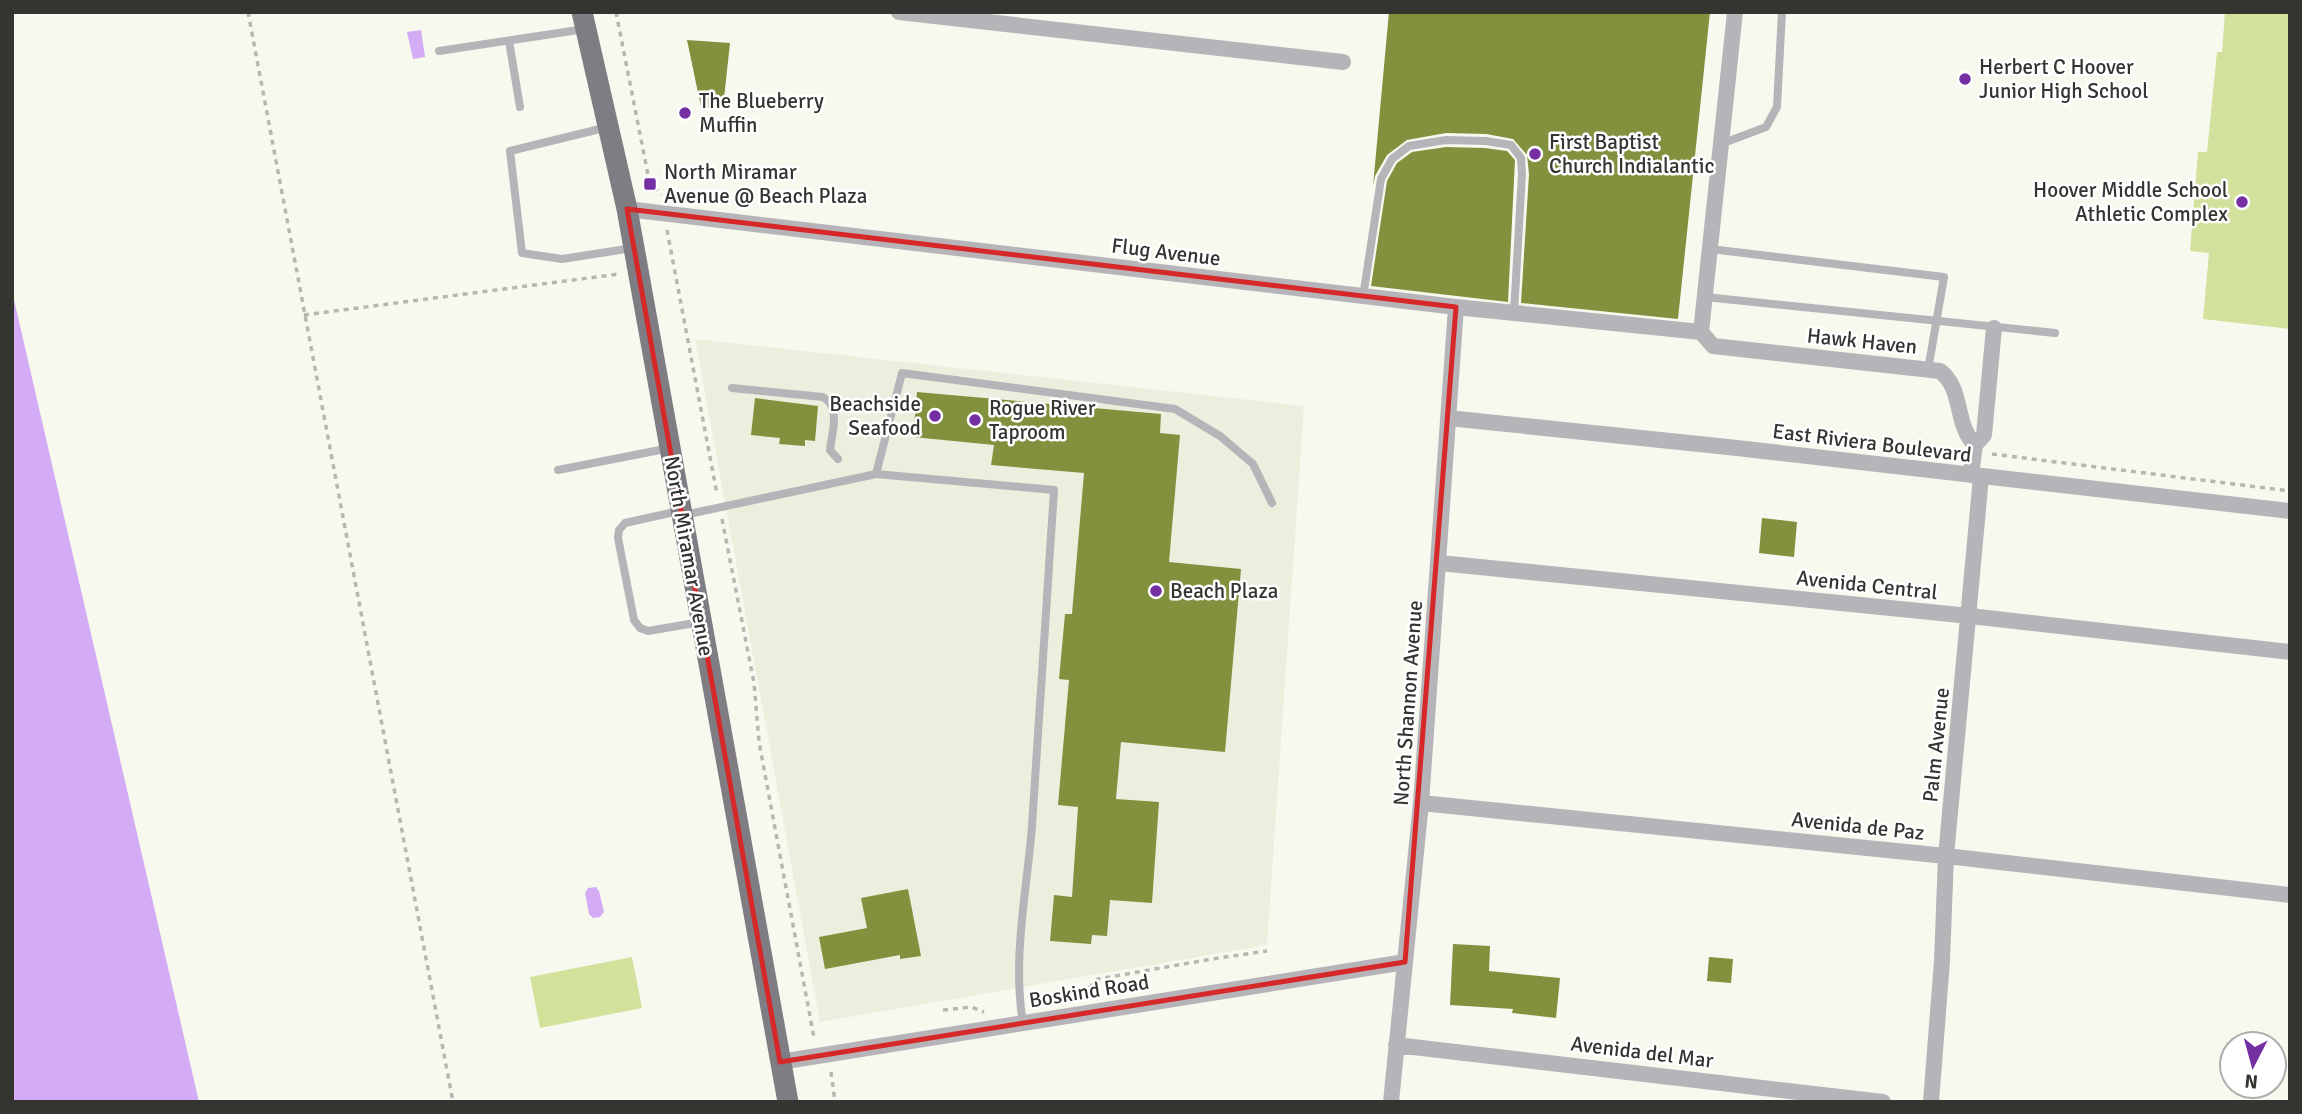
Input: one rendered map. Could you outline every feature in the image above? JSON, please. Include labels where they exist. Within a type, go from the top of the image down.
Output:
[{"type":"main road","name":"North Miramar Avenue","points":[[584,21],[627,209],[788,1102]]},
{"type":"street","points":[[899,12],[1343,62]]},
{"type":"street","points":[[1701,332],[1735,12]]},
{"type":"street","name":"Flug Avenue","points":[[627,209],[1363,297],[1701,332]]},
{"type":"street","name":"North Shannon Avenue","points":[[1391,1102],[1421,803],[1456,307]]},
{"type":"street","points":[[1976,476],[1975,445],[1984,435],[1994,328]]},
{"type":"street","name":"Hawk Haven","points":[[1701,332],[1713,346],[1940,371],[1950,379],[1967,437],[1975,445]]},
{"type":"street","name":"East Riviera Boulevard","points":[[1448,418],[2290,511]]},
{"type":"street","name":"Palm Avenue","points":[[1931,1102],[1942,961],[1946,856],[1970,616],[1976,476]]},
{"type":"street","name":"Avenida Central","points":[[1440,563],[1970,616],[2290,652]]},
{"type":"street","name":"Avenida de Paz","points":[[1421,803],[1946,856],[2290,895]]},
{"type":"street","name":"Boskind Road","points":[[780,1062],[1022,1016],[1405,962]]},
{"type":"street","name":"Avenida del Mar","points":[[1396,1045],[1883,1102]]},
{"type":"lane","points":[[1721,144],[1766,127],[1777,107],[1782,12]]},
{"type":"lane","points":[[439,51],[509,41],[584,21]]},
{"type":"lane","points":[[509,41],[520,107]]},
{"type":"lane","points":[[608,127],[510,151],[522,253],[562,260],[634,248]]},
{"type":"lane","points":[[1363,297],[1381,179],[1392,159],[1409,146],[1446,140],[1486,141],[1511,145],[1521,158],[1514,313]]},
{"type":"lane","points":[[1710,249],[1944,277],[1928,370]]},
{"type":"lane","points":[[1704,297],[2055,333]]},
{"type":"lane","points":[[876,474],[902,373],[1175,409],[1220,436],[1253,464],[1272,503]]},
{"type":"lane","points":[[732,388],[823,397],[831,401],[835,408],[830,450],[838,459]]},
{"type":"lane","points":[[558,470],[670,448]]},
{"type":"lane","points":[[701,622],[648,631],[640,628],[634,620],[618,538],[619,530],[625,523],[720,507],[876,474],[1054,490],[1019,965],[1022,1016]]},
{"type":"path","points":[[248,12],[453,1102]]},
{"type":"path","points":[[616,12],[649,180],[661,195],[754,683],[759,742],[818,1056],[831,1072],[835,1102]]},
{"type":"path","points":[[304,315],[638,272]]},
{"type":"path","points":[[1992,454],[2290,491]]},
{"type":"path","points":[[1079,998],[1098,979],[1267,951]]},
{"type":"path","points":[[943,1010],[971,1007],[992,1015],[1022,1016]]},
{"type":"highlighted area","points":[[627,209],[1456,307],[1405,962],[780,1062]]},
{"type":"shaded area","points":[[421,30],[425,57],[413,59],[407,32]]},
{"type":"shaded area","points":[[12,291],[199,1102],[12,1102]]},
{"type":"shaded area","points":[[695,339],[1304,406],[1267,945],[820,1022]]},
{"type":"shaded area","points":[[596,887],[604,912],[600,917],[593,918],[589,914],[585,893],[588,888]]},
{"type":"green space","name":"Hoover Middle School Athletic Complex","points":[[2225,12],[2290,12],[2290,329],[2203,319],[2209,253],[2190,251],[2198,152],[2207,152],[2217,52],[2222,52]]},
{"type":"green space","points":[[632,957],[642,1008],[540,1028],[530,977]]},
{"type":"building","name":"First Baptist Church Indialantic","points":[[1389,12],[1710,12],[1678,319],[1521,303],[1529,174],[1527,155],[1513,139],[1486,134],[1446,133],[1407,140],[1387,155],[1375,176],[1373,186]]},
{"type":"building","points":[[687,40],[730,43],[723,108],[701,107]]},
{"type":"building","points":[[1446,147],[1507,151],[1515,160],[1508,302],[1371,286],[1387,181],[1397,163],[1412,152]]},
{"type":"building","name":"Beach Plaza","points":[[917,392],[1161,414],[1160,433],[1180,435],[1169,562],[1241,569],[1225,752],[1121,742],[1116,799],[1159,802],[1152,903],[1110,900],[1107,936],[1092,935],[1091,944],[1050,941],[1054,895],[1072,897],[1078,807],[1058,805],[1069,680],[1059,679],[1065,614],[1072,614],[1084,473],[991,465],[994,445],[913,437]]},
{"type":"building","points":[[755,398],[818,406],[815,441],[805,440],[805,446],[779,444],[780,438],[751,435]]},
{"type":"building","points":[[1762,518],[1797,522],[1794,557],[1759,553]]},
{"type":"building","points":[[908,889],[921,956],[900,959],[900,955],[825,969],[819,937],[867,928],[861,898]]},
{"type":"building","points":[[1453,944],[1490,946],[1489,971],[1560,978],[1556,1018],[1512,1013],[1513,1009],[1450,1005]]},
{"type":"building","points":[[1709,957],[1733,959],[1731,983],[1707,981]]},
{"type":"place","name":"Herbert C Hoover Junior High School","points":[[1965,79]]},
{"type":"place","name":"The Blueberry Muffin","points":[[685,113]]},
{"type":"place","name":"First Baptist Church Indialantic","points":[[1535,154]]},
{"type":"place","name":"North Miramar Avenue @ Beach Plaza","points":[[650,184]]},
{"type":"place","name":"Hoover Middle School Athletic Complex","points":[[2242,202]]},
{"type":"place","name":"Beachside Seafood","points":[[935,416]]},
{"type":"place","name":"Rogue River Taproom","points":[[975,420]]},
{"type":"place","name":"Beach Plaza","points":[[1156,591]]}]
